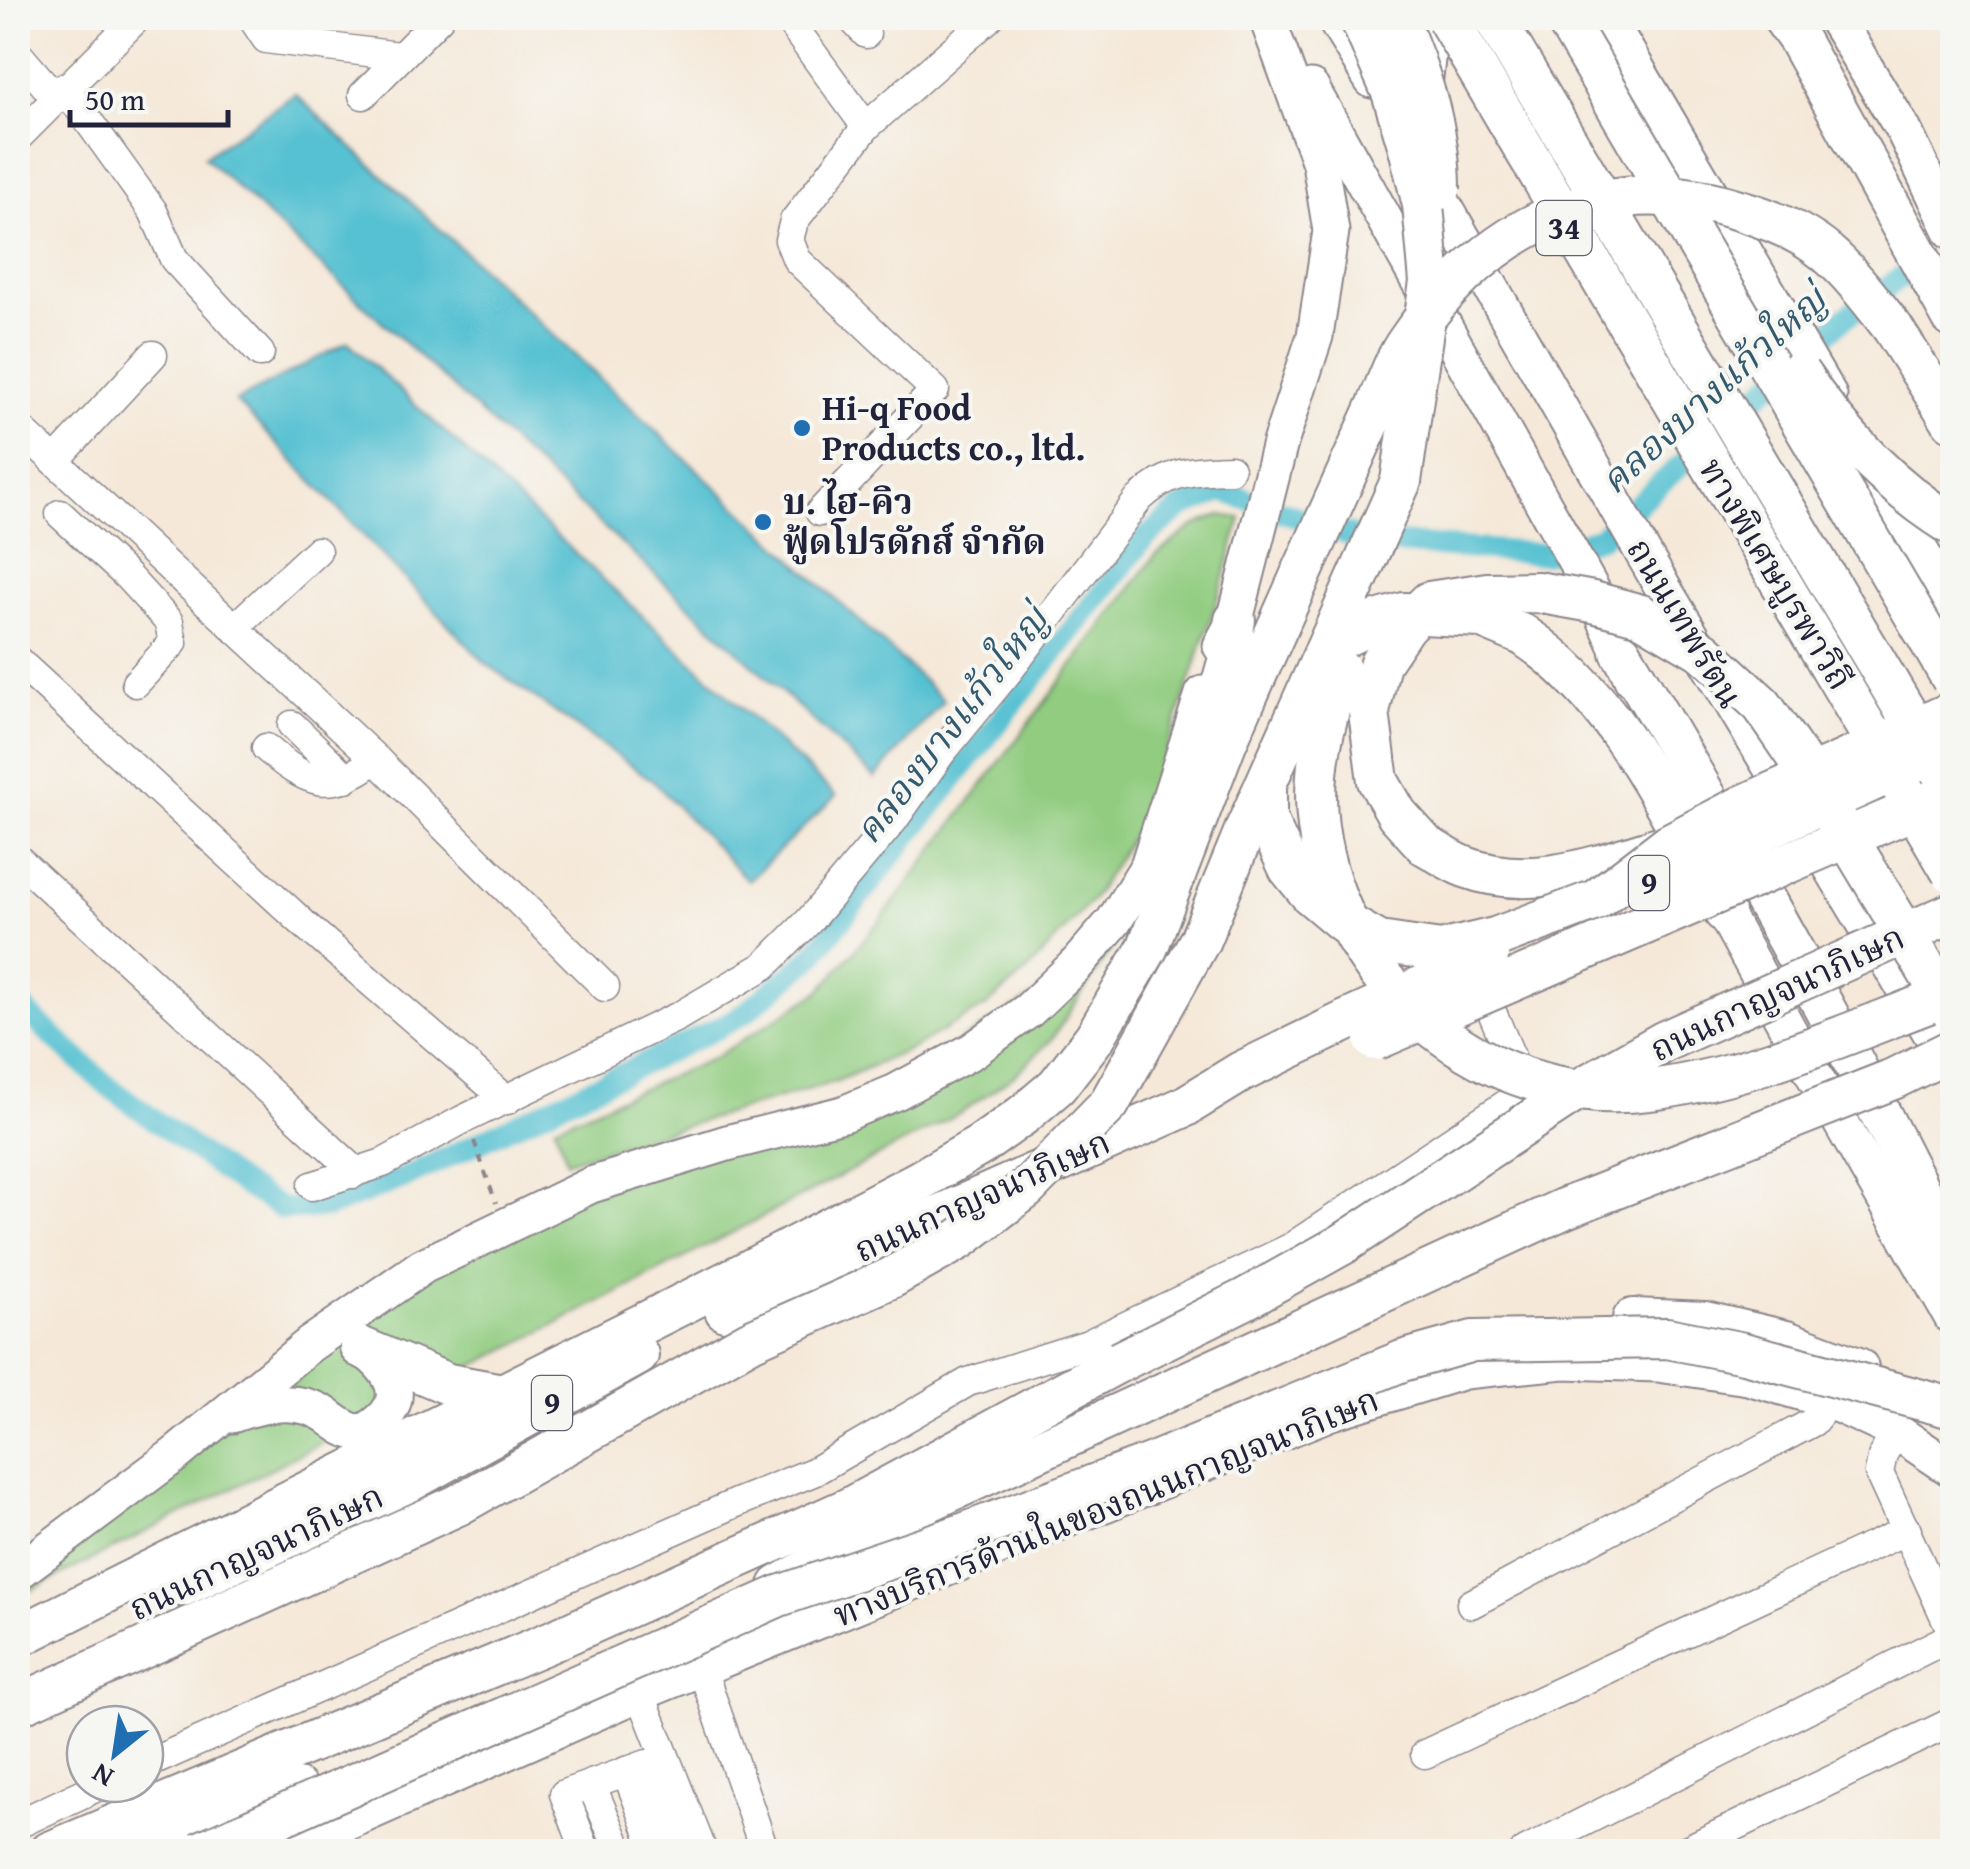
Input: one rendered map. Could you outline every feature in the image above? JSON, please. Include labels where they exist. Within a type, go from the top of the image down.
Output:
[{"type":"highway","points":[[1360,18],[1392,92],[1409,148],[1423,206],[1430,282]]},
{"type":"highway","points":[[1397,18],[1422,83],[1440,175],[1441,222],[1401,481],[1321,735],[1318,826],[1340,903],[1365,954],[1384,983],[1410,1010],[1452,1044],[1558,1088],[1606,1092],[1649,1090],[1731,1074],[1952,994]]},
{"type":"highway","points":[[1414,154],[1429,18]]},
{"type":"highway","name":"34","points":[[1444,18],[1688,438],[1728,518],[1952,911]]},
{"type":"highway","name":"ทางพิเศษบูรพาวิถี","points":[[1444,18],[1952,872]]},
{"type":"highway","name":"ทางพิเศษบูรพาวิถี","points":[[1494,18],[1952,791]]},
{"type":"highway","name":"34","points":[[1514,18],[1952,764]]},
{"type":"highway","points":[[1565,18],[1952,679]]},
{"type":"highway","points":[[1587,18],[1810,390],[1848,438],[1898,486],[1952,525]]},
{"type":"highway","points":[[1783,18],[1952,317]]},
{"type":"highway","points":[[18,1638],[744,1274],[980,1145],[1057,1086],[1096,1037],[1147,948],[1226,743],[1406,344],[1463,276],[1515,232],[1593,200],[1658,194],[1710,200],[1774,220],[1826,252],[1860,286],[1892,327],[1952,420]]},
{"type":"highway","points":[[18,1704],[458,1504],[750,1340],[890,1278],[960,1240],[1027,1188],[1109,1104],[1200,940],[1401,481]]},
{"type":"highway","points":[[1669,844],[1533,880],[1500,878],[1462,866],[1425,844],[1397,814],[1378,781],[1370,727],[1369,712],[1380,663],[1406,626],[1429,602],[1486,593],[1537,592],[1641,615],[1704,652],[1762,705],[1952,1012]]},
{"type":"highway","points":[[1724,912],[1632,754],[1588,689],[1555,656],[1524,636],[1480,617],[1404,613],[1340,639],[1305,671],[1281,707],[1266,758],[1266,818],[1289,868],[1311,895],[1342,921],[1378,942],[1441,950],[1495,938],[1596,900],[1669,844],[1742,806],[1952,712]]},
{"type":"highway","points":[[1147,948],[1228,662],[1234,620]]},
{"type":"highway","points":[[1622,652],[1807,972],[1952,1256]]},
{"type":"highway","name":"ถนนกาญจนาภิเษก","points":[[18,1654],[38,1652],[412,1480],[696,1323],[1184,1107],[1241,1072],[1361,1030],[1952,744]]},
{"type":"highway","points":[[1361,1030],[1952,791]]},
{"type":"highway","name":"ถนนกาญจนาภิเษก","points":[[50,1852],[550,1642],[849,1508],[1343,1244],[1573,1094],[1666,1041],[1952,911]]},
{"type":"highway","points":[[770,1590],[928,1501],[1564,1209],[1893,1079],[1952,1050]]},
{"type":"highway","points":[[1893,1079],[1952,1067]]},
{"type":"highway","points":[[146,1852],[770,1590],[911,1543],[1348,1373],[1475,1330],[1564,1320],[1705,1322],[1786,1341],[1865,1370],[1952,1409]]},
{"type":"highway","points":[[200,1852],[779,1596],[1150,1464],[1402,1361],[1474,1341],[1667,1338],[1744,1353],[1952,1409]]},
{"type":"highway","points":[[360,1347],[448,1384],[502,1394]]},
{"type":"main road","points":[[18,1572],[309,1346],[423,1266],[591,1185],[728,1143],[842,1114],[896,1092],[972,1052],[1029,1010],[1114,921],[1148,866],[1214,658],[1234,620],[1280,443],[1315,336],[1331,232],[1320,163],[1269,18]]},
{"type":"main road","points":[[1269,18],[1594,594],[1622,652],[1724,912],[1952,1318]]},
{"type":"main road","name":"ถนนเทพรัตน","points":[[1334,18],[1663,588],[1952,1067]]},
{"type":"main road","points":[[1607,18],[1952,604]]},
{"type":"main road","points":[[1835,18],[1904,131],[1952,231]]},
{"type":"main road","points":[[217,1420],[252,1407],[294,1403],[320,1411],[343,1427],[360,1432],[373,1427],[390,1412],[395,1391],[388,1372],[360,1347],[332,1342],[309,1346]]},
{"type":"main road","name":"ทางบริการด้านในของถนนกาญจนาภิเษก","points":[[280,1852],[640,1694],[1331,1412],[1464,1371],[1564,1361],[1658,1364],[1748,1377],[1830,1401],[1897,1432],[1952,1469]]},
{"type":"street","points":[[363,95],[440,18]]},
{"type":"street","points":[[786,18],[866,127]]},
{"type":"street","points":[[820,512],[936,390],[797,260],[789,240],[800,211],[829,179],[866,127],[988,18]]},
{"type":"street","points":[[18,137],[119,24]]},
{"type":"street","points":[[259,28],[399,56]]},
{"type":"street","points":[[18,54],[60,92],[152,211],[174,258],[260,353]]},
{"type":"street","points":[[55,461],[153,355]]},
{"type":"street","points":[[18,427],[376,759],[604,987]]},
{"type":"street","points":[[312,1186],[383,1163],[679,1016],[764,966],[802,929],[892,821],[1138,499],[1174,474],[1230,470]]},
{"type":"street","points":[[60,514],[169,622],[172,643],[136,682]]},
{"type":"street","points":[[234,628],[317,552]]},
{"type":"street","points":[[156,608],[180,578]]},
{"type":"street","points":[[18,661],[305,925],[507,1100]]},
{"type":"street","points":[[292,725],[346,778]]},
{"type":"street","points":[[266,748],[305,778],[346,778],[376,759]]},
{"type":"street","points":[[18,859],[351,1168],[353,1174]]},
{"type":"street","points":[[165,1756],[645,1542],[813,1472],[968,1382],[1088,1344],[1290,1248],[1520,1095],[1524,1087],[1492,1012]]},
{"type":"street","points":[[1471,1604],[1814,1422],[1830,1401]]},
{"type":"street","points":[[1524,1852],[1952,1634],[1879,1473],[1883,1454],[1897,1432]]},
{"type":"street","points":[[1424,1754],[1906,1530]]},
{"type":"street","points":[[702,1669],[765,1852]]},
{"type":"street","points":[[640,1694],[702,1852]]},
{"type":"street","points":[[1682,1852],[1952,1722]]},
{"type":"street","points":[[586,1852],[564,1794],[647,1764],[680,1852]]},
{"type":"street","points":[[626,1771],[658,1852]]},
{"type":"street","points":[[591,1784],[620,1852]]},
{"type":"street","points":[[18,1824],[65,1802]]},
{"type":"path","points":[[470,1131],[488,1184]]},
{"type":"green space","points":[[1220,515],[1241,518],[1162,764],[1133,834],[1092,900],[1025,973],[986,1006],[911,1049],[837,1081],[567,1161],[555,1126],[714,1058],[820,991],[883,917],[1155,556],[1192,527]]},
{"type":"green space","points":[[1112,948],[1051,1040],[1017,1073],[962,1112],[625,1289],[18,1597],[18,1562],[457,1238],[884,1088]]},
{"type":"water","points":[[295,94],[944,700],[875,778],[204,157]]},
{"type":"water","points":[[348,342],[836,796],[748,881],[653,781],[484,662],[236,401]]},
{"type":"waterway","name":"คลองบางแก้วใหญ่","points":[[18,1004],[104,1083],[240,1183],[282,1209],[326,1208],[408,1176],[746,1012],[811,958],[1145,538],[1182,507],[1223,491],[1367,541],[1544,554],[1601,537],[1843,319],[1901,277],[1934,281]]},
{"type":"place","name":"Hi-q Food Products co., ltd.","points":[[802,428]]},
{"type":"place","name":"บ. ไฮ-คิว ฟู้ดโปรดักส์ จำกัด","points":[[763,522]]}]
